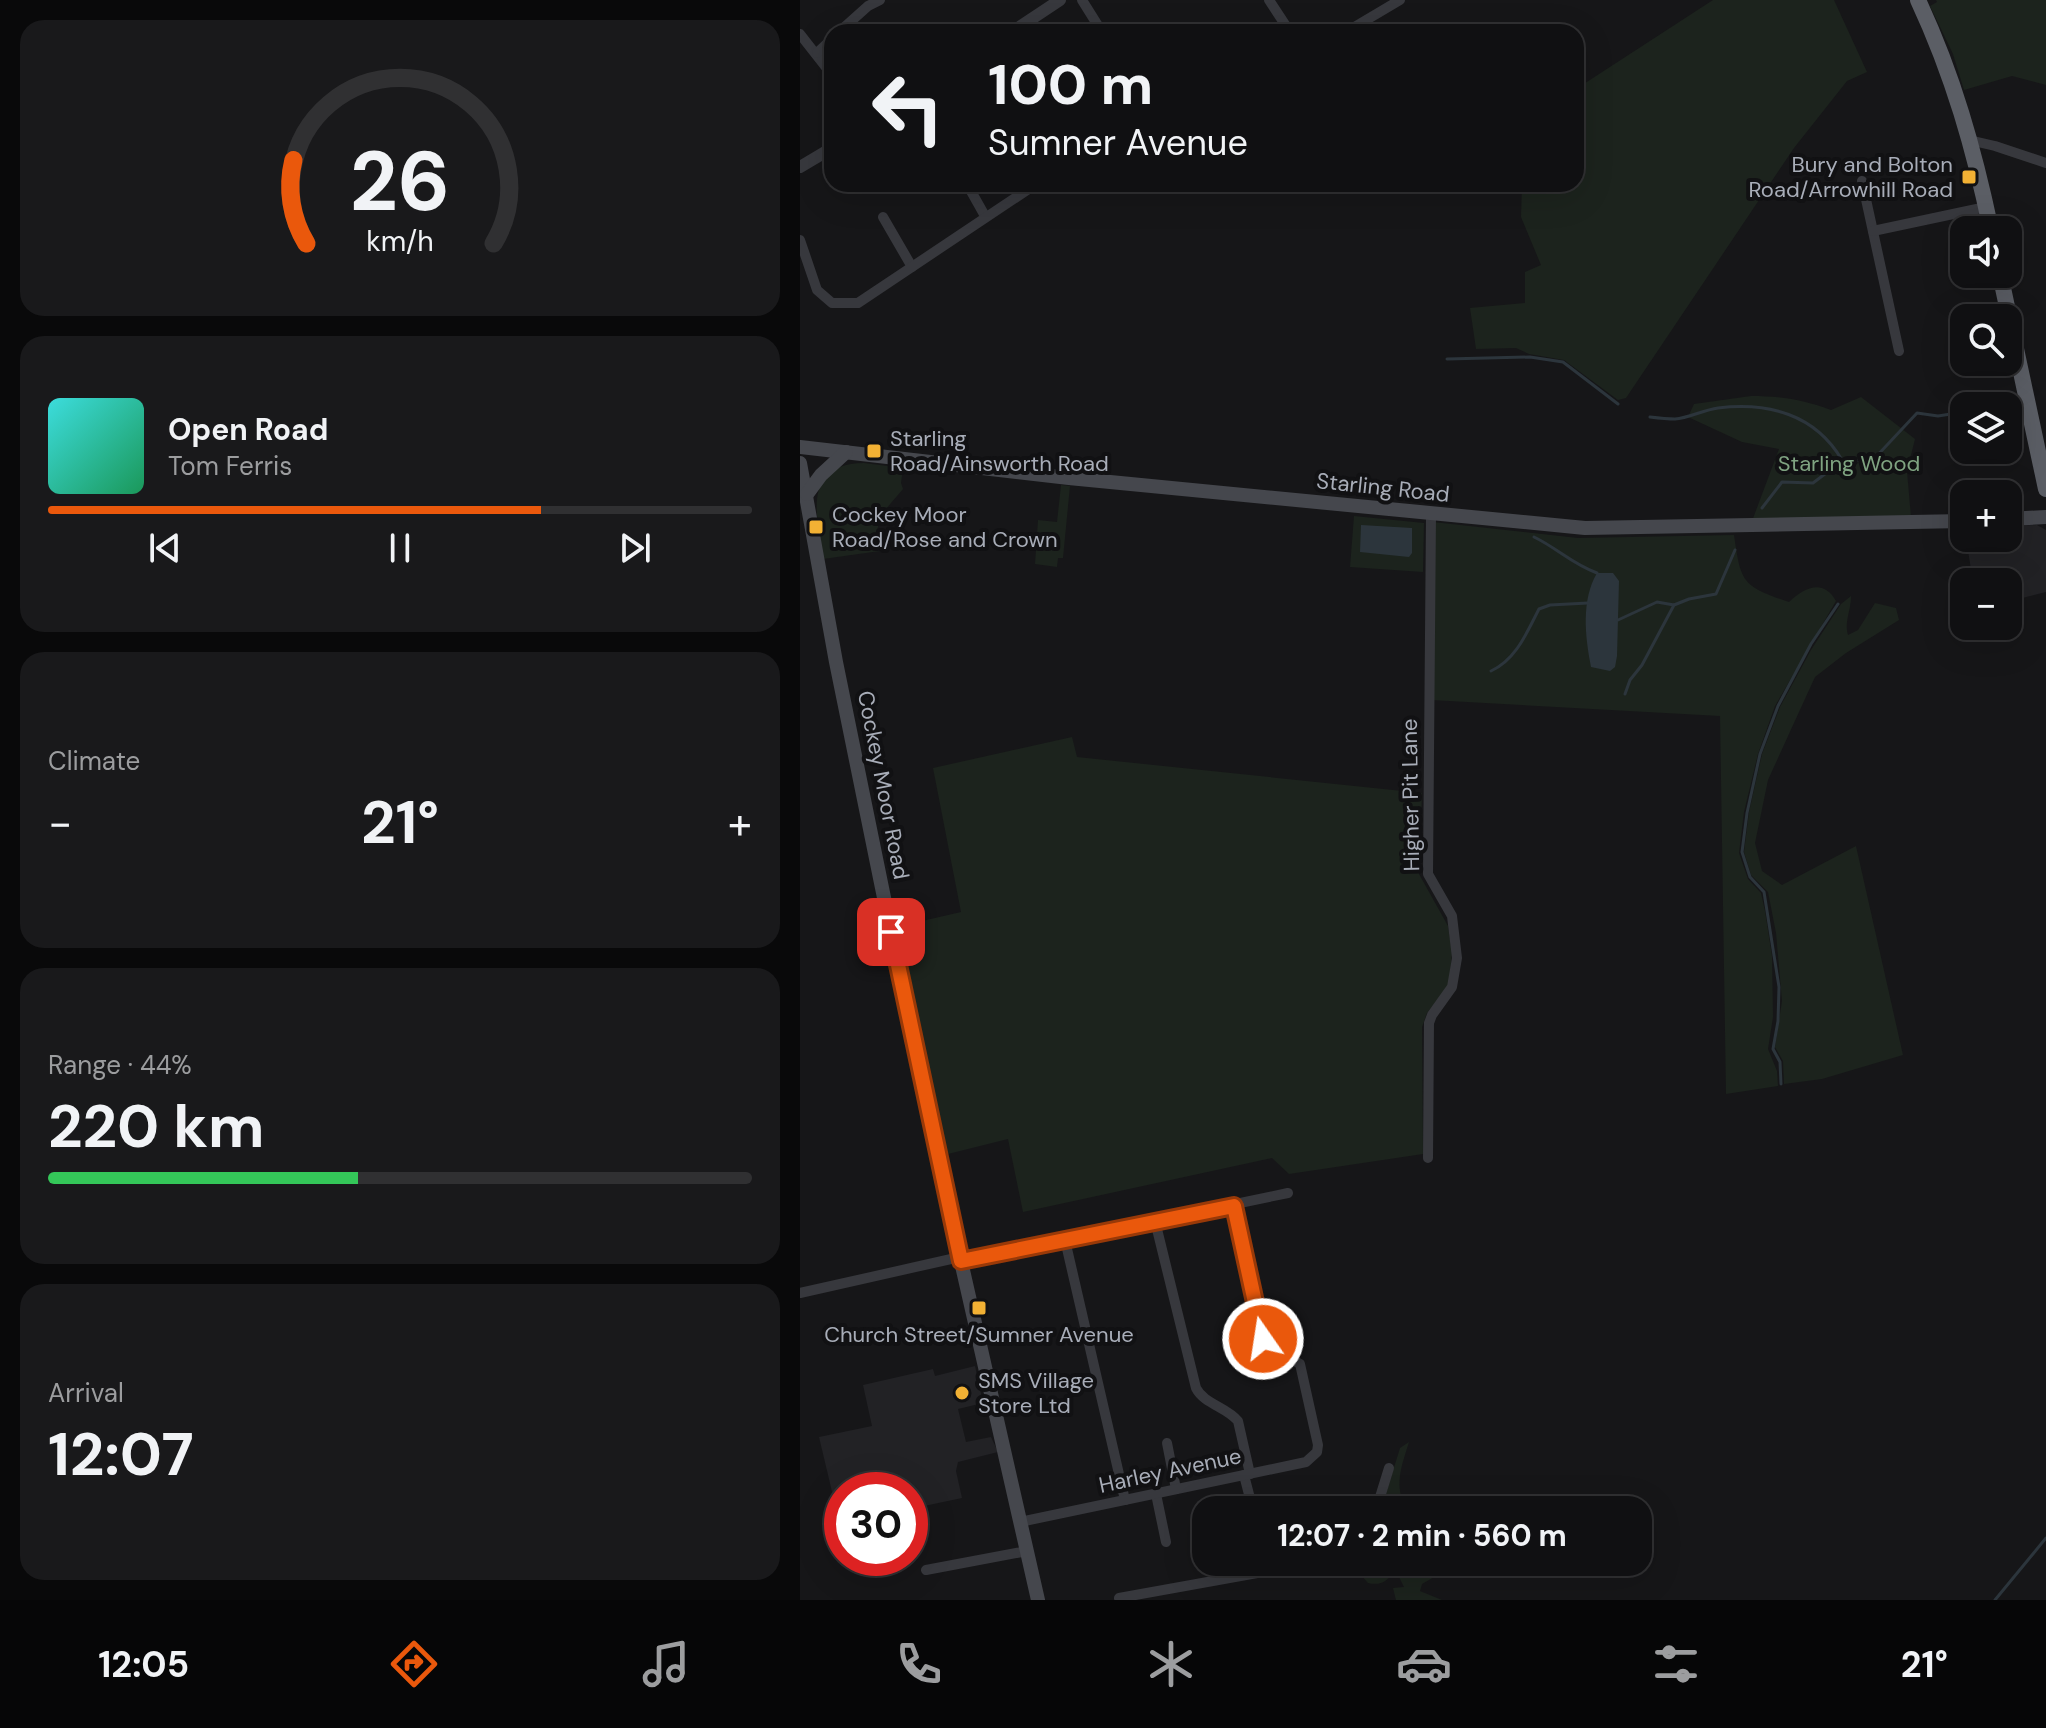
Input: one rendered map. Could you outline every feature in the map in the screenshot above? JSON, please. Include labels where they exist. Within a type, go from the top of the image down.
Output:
[{"type":"highway","points":[[1918,0],[1948,67],[1988,216]]},
{"type":"highway","points":[[2003,288],[2046,489]]},
{"type":"main road","name":"Starling Road","points":[[800,447],[1069,478],[1585,528],[1950,521]]},
{"type":"main road","points":[[807,494],[821,475],[846,452]]},
{"type":"main road","name":"Cockey Moor Road","points":[[800,463],[857,767],[960,1259],[1038,1600]]},
{"type":"main road","points":[[2022,518],[2046,517]]},
{"type":"street","points":[[848,24],[880,0]]},
{"type":"street","points":[[1024,24],[1060,0]]},
{"type":"street","points":[[1082,0],[1097,24]]},
{"type":"street","points":[[1269,0],[1285,24]]},
{"type":"street","points":[[1360,24],[1400,0]]},
{"type":"street","points":[[800,34],[824,63]]},
{"type":"street","points":[[817,53],[824,46]]},
{"type":"street","points":[[1969,140],[2046,163]]},
{"type":"street","points":[[800,167],[824,153]]},
{"type":"street","points":[[1862,181],[1899,351]]},
{"type":"street","points":[[972,192],[985,216]]},
{"type":"street","points":[[800,240],[817,290],[832,303],[858,303],[1023,192]]},
{"type":"street","points":[[1873,231],[1986,207]]},
{"type":"street","points":[[884,217],[912,267]]},
{"type":"street","name":"Higher Pit Lane","points":[[1428,1158],[1429,1023],[1452,987],[1457,958],[1452,916],[1428,874],[1431,514]]},
{"type":"street","points":[[800,1293],[1288,1193]]},
{"type":"street","name":"Harley Avenue","points":[[1020,1522],[1306,1462],[1317,1452],[1300,1364],[1269,1347],[1263,1339],[1234,1206]]},
{"type":"street","points":[[1155,1221],[1196,1388],[1202,1397],[1238,1421],[1251,1496]]},
{"type":"street","points":[[1065,1240],[1125,1500]]},
{"type":"street","points":[[1167,1443],[1176,1489]]},
{"type":"street","points":[[1380,1496],[1389,1468]]},
{"type":"street","points":[[1156,1494],[1166,1542]]},
{"type":"street","points":[[928,1569],[1027,1551]]},
{"type":"street","points":[[1119,1598],[1160,1595],[1232,1576]]},
{"type":"shaded area","points":[[1361,525],[1412,528],[1412,553],[1409,557],[1360,552]]},
{"type":"shaded area","points":[[2037,525],[2046,530],[2046,592],[2022,598],[2022,568],[1971,568],[1968,552],[2022,552],[2022,526]]},
{"type":"shaded area","points":[[1597,573],[1613,573],[1619,581],[1617,656],[1615,667],[1610,671],[1591,667],[1587,643],[1586,607]]},
{"type":"shaded area","points":[[975,1366],[983,1403],[958,1409],[966,1442],[991,1437],[998,1452],[958,1462],[956,1471],[962,1498],[928,1505],[928,1472],[827,1472],[819,1437],[872,1426],[863,1385],[933,1369],[935,1376]]},
{"type":"green space","points":[[1713,0],[1834,0],[1867,72],[1847,81],[1794,148],[1626,398],[1618,400],[1564,360],[1529,354],[1516,348],[1476,349],[1470,308],[1525,303],[1525,272],[1541,265],[1521,217],[1522,192],[1584,192],[1584,84]]},
{"type":"green space","points":[[1936,0],[2046,0],[2046,85],[2012,76],[1964,90],[1953,54],[1930,6]]},
{"type":"green space","name":"Starling Wood","points":[[1751,396],[1792,399],[1831,410],[1861,397],[1915,439],[1907,471],[1911,517],[1752,521],[1779,449],[1742,442],[1688,417],[1694,404]]},
{"type":"green space","points":[[864,463],[903,468],[903,489],[885,510],[879,523],[880,551],[823,559],[817,510],[822,482],[830,472]]},
{"type":"green space","points":[[1061,485],[1070,486],[1063,558],[1058,558],[1057,567],[1035,564],[1038,520],[1057,522]]},
{"type":"green space","points":[[1354,516],[1424,523],[1423,572],[1350,567]]},
{"type":"green space","points":[[1433,522],[1578,538],[1734,535],[1742,573],[1762,592],[1789,602],[1807,589],[1819,588],[1825,589],[1836,601],[1775,706],[1758,754],[1744,812],[1739,853],[1748,879],[1761,893],[1765,911],[1772,956],[1773,1017],[1768,1049],[1777,1071],[1778,1086],[1726,1094],[1720,716],[1431,700]]},
{"type":"green space","points":[[1851,596],[1848,635],[1858,630],[1875,603],[1896,608],[1899,620],[1846,653],[1815,677],[1768,780],[1755,843],[1762,871],[1782,885],[1856,846],[1903,1055],[1822,1079],[1784,1084],[1783,1061],[1775,1047],[1782,1001],[1776,933],[1768,892],[1751,875],[1744,852],[1749,812],[1762,754],[1780,707],[1811,650],[1841,604]]},
{"type":"green space","points":[[1072,737],[1077,757],[1422,793],[1419,874],[1448,926],[1452,952],[1449,985],[1427,1013],[1422,1027],[1423,1154],[1289,1174],[1272,1158],[1023,1212],[1008,1139],[944,1155],[896,927],[961,912],[933,768]]},
{"type":"green space","points":[[1409,1442],[1401,1468],[1401,1496],[1385,1496],[1400,1448]]},
{"type":"green space","points":[[1362,1576],[1391,1576],[1384,1582],[1368,1583]]},
{"type":"green space","points":[[1398,1576],[1436,1576],[1422,1584],[1420,1591],[1442,1600],[1396,1600],[1393,1588],[1404,1587]]},
{"type":"waterway","points":[[1447,359],[1530,357],[1563,362],[1618,404]]},
{"type":"waterway","points":[[1650,417],[1675,419],[1712,409],[1737,407],[1772,410],[1804,422],[1831,444],[1842,460]]},
{"type":"waterway","points":[[1762,508],[1782,482],[1813,483],[1842,461],[1873,460],[1917,413],[1950,414]]},
{"type":"waterway","points":[[1534,537],[1597,573]]},
{"type":"waterway","points":[[1625,694],[1674,605],[1716,594],[1735,550]]},
{"type":"waterway","points":[[1618,620],[1657,602],[1674,605]]},
{"type":"waterway","points":[[1491,671],[1514,653],[1539,609],[1550,605],[1588,603]]},
{"type":"waterway","points":[[1781,1084],[1780,1062],[1773,1049],[1779,987],[1764,892],[1750,877],[1742,852],[1760,754],[1778,706],[1811,644],[1838,604]]},
{"type":"waterway","points":[[1995,1600],[2046,1538]]},
{"type":"place","name":"Bury and Bolton Road/Arrowhill Road","points":[[1969,177]]},
{"type":"place","name":"Starling Road/Ainsworth Road","points":[[874,451]]},
{"type":"place","name":"Cockey Moor Road/Rose and Crown","points":[[816,527]]},
{"type":"place","name":"Church Street/Sumner Avenue","points":[[979,1308]]},
{"type":"place","name":"SMS Village Store Ltd","points":[[962,1393]]},
{"type":"route","points":[[891,932],[961,1261],[1234,1206],[1263,1339]]}]
